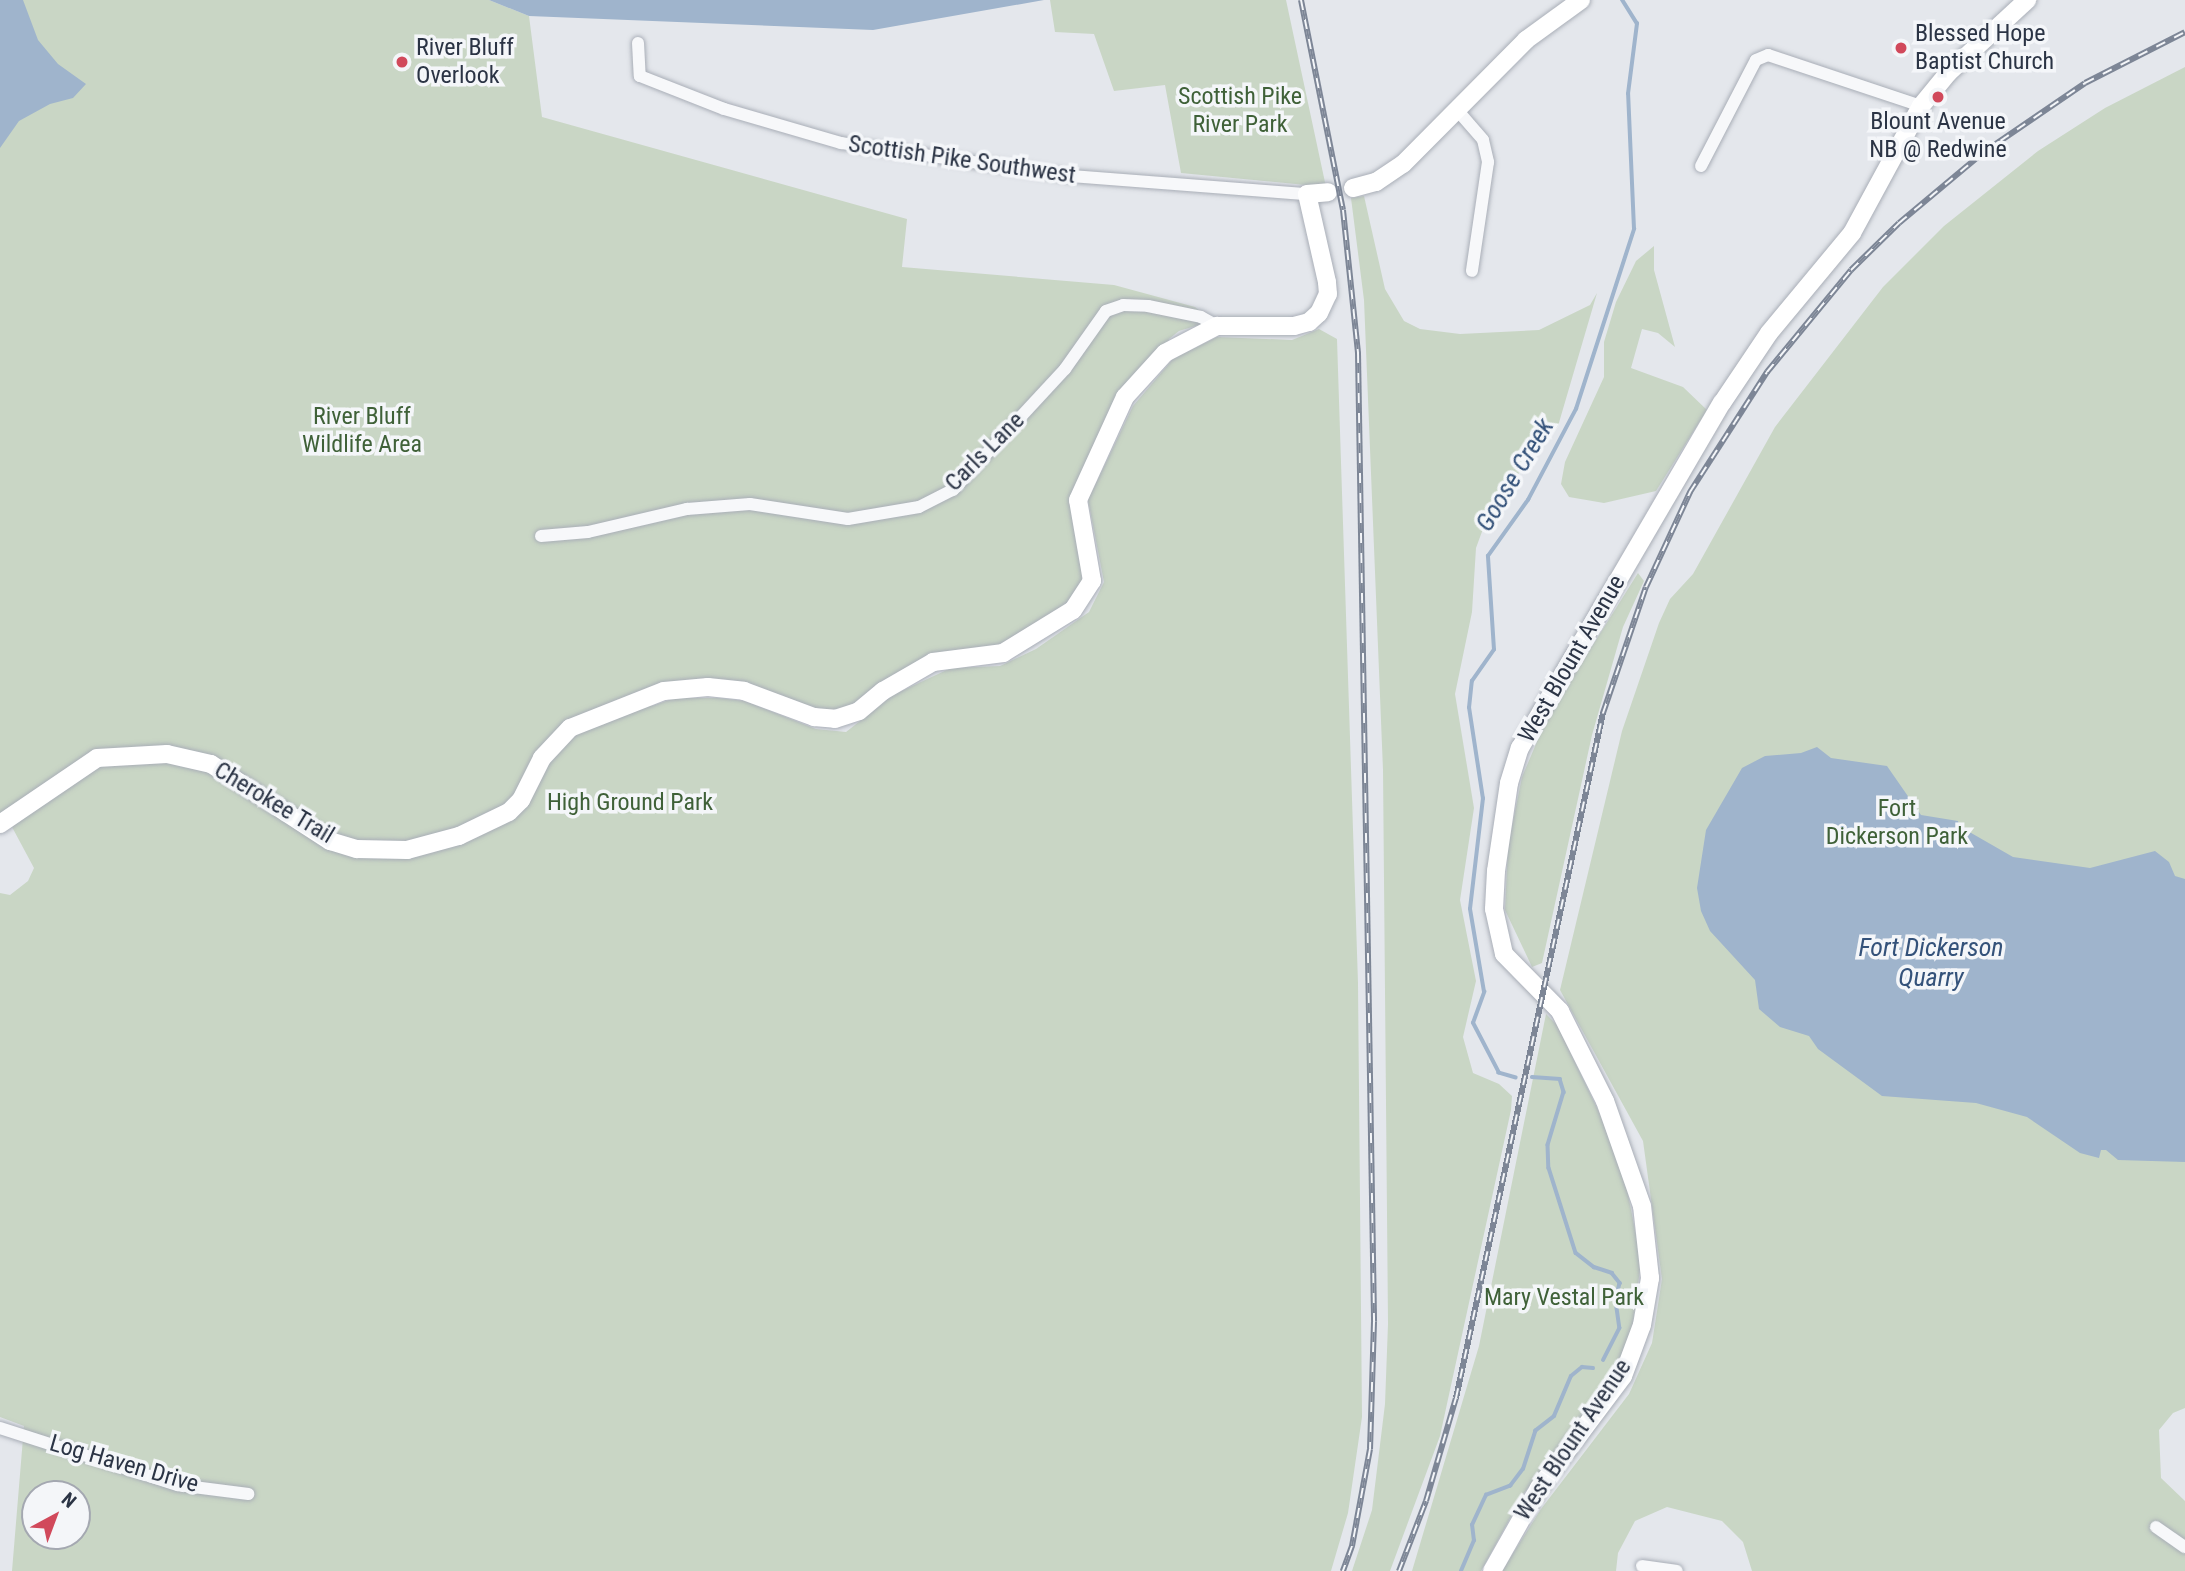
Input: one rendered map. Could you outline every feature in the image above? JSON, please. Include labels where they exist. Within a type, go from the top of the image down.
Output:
[{"type":"street","points":[[1353,188],[1391,174],[1458,111],[1526,40],[1581,0]]},
{"type":"street","name":"West Blount Avenue","points":[[1492,1571],[1539,1488],[1622,1376],[1642,1325],[1650,1278],[1642,1206],[1605,1101],[1560,1011],[1504,954],[1494,909],[1508,783],[1535,718],[1722,403],[1769,333],[1852,233],[1921,106],[1948,73],[2027,0]]},
{"type":"street","name":"Scottish Pike Southwest","points":[[638,43],[640,76],[724,109],[841,143],[1071,176],[1307,194],[1328,192]]},
{"type":"street","points":[[1701,166],[1756,60],[1768,55],[1921,106]]},
{"type":"street","points":[[1458,111],[1483,140],[1488,162],[1472,271]]},
{"type":"street","name":"Cherokee Trail","points":[[0,824],[97,758],[167,754],[211,764],[330,841],[358,849],[407,850],[459,836],[509,812],[521,800],[542,758],[570,728],[664,691],[708,687],[744,691],[814,717],[835,719],[859,711],[883,691],[933,662],[1003,653],[1073,610],[1092,581],[1078,500],[1125,397],[1166,353],[1217,326],[1294,326],[1309,322],[1324,306],[1326,270],[1307,194]]},
{"type":"street","name":"Carls Lane","points":[[541,536],[588,532],[687,509],[737,505],[848,519],[919,507],[953,490],[1065,369],[1106,311],[1123,304],[1148,306],[1201,317],[1217,326]]},
{"type":"street","name":"Log Haven Drive","points":[[0,1428],[178,1485],[248,1494]]},
{"type":"street","points":[[2156,1527],[2185,1547]]},
{"type":"street","points":[[1642,1566],[1676,1571]]},
{"type":"green space","points":[[0,0],[489,0],[529,16],[542,117],[907,219],[902,267],[1114,285],[1195,307],[1207,317],[1205,323],[1179,331],[1169,339],[1165,353],[1125,397],[1078,500],[1092,581],[1073,610],[1003,653],[933,662],[883,691],[859,711],[835,719],[814,717],[744,691],[708,687],[664,691],[644,700],[652,706],[675,698],[745,701],[816,729],[846,732],[893,695],[951,668],[1000,666],[1036,649],[1089,612],[1104,582],[1088,500],[1133,406],[1173,359],[1217,337],[1292,340],[1319,329],[1337,339],[1358,983],[1362,1417],[1348,1513],[1331,1571],[12,1571],[24,1426],[0,1417],[0,893],[10,895],[28,881],[34,868],[12,827],[33,809],[27,804],[0,816]]},
{"type":"green space","name":"Scottish Pike River Park","points":[[1050,0],[1286,0],[1326,187],[1181,173],[1165,85],[1114,91],[1094,34],[1055,32]]},
{"type":"green space","name":"Fort Dickerson Park","points":[[2185,67],[2185,1408],[2173,1413],[2159,1430],[2161,1478],[2185,1501],[2185,1571],[1752,1571],[1743,1542],[1722,1521],[1667,1507],[1635,1521],[1618,1553],[1616,1571],[1502,1571],[1541,1509],[1629,1394],[1652,1343],[1662,1279],[1643,1141],[1560,990],[1622,731],[1659,623],[1670,599],[1693,574],[1775,427],[1883,287],[1944,226],[2038,151],[2105,108]]},
{"type":"green space","points":[[1364,196],[1385,289],[1404,321],[1420,329],[1460,334],[1539,330],[1590,305],[1597,293],[1558,426],[1491,507],[1476,548],[1472,612],[1455,694],[1474,808],[1460,900],[1476,981],[1463,1037],[1473,1073],[1499,1084],[1512,1096],[1511,1110],[1440,1436],[1390,1571],[1352,1571],[1372,1510],[1385,1404],[1388,1324],[1383,770],[1364,300],[1351,198]]},
{"type":"green space","points":[[1654,246],[1654,270],[1675,347],[1658,333],[1642,329],[1631,368],[1683,387],[1707,410],[1656,491],[1604,503],[1569,497],[1561,484],[1565,462],[1604,377],[1604,342],[1616,302],[1636,261]]},
{"type":"green space","points":[[1638,573],[1644,581],[1623,627],[1592,735],[1542,963],[1532,967],[1505,910],[1508,846],[1522,777],[1547,718]]},
{"type":"green space","name":"Mary Vestal Park","points":[[1546,1014],[1557,1025],[1600,1114],[1626,1184],[1641,1261],[1632,1331],[1609,1386],[1524,1493],[1481,1571],[1412,1571],[1479,1346]]},
{"type":"water","points":[[0,0],[23,0],[38,40],[58,64],[86,84],[73,98],[50,104],[19,121],[0,148]]},
{"type":"water","points":[[489,0],[1044,0],[873,30],[529,16]]},
{"type":"water","name":"Fort Dickerson Quarry","points":[[1817,747],[1831,758],[1887,766],[1921,815],[1958,821],[1959,826],[2013,857],[2090,868],[2155,851],[2169,862],[2175,876],[2185,879],[2185,1162],[2118,1160],[2106,1150],[2101,1150],[2099,1158],[2080,1153],[2027,1117],[1976,1103],[1882,1096],[1818,1049],[1809,1036],[1780,1027],[1759,1009],[1755,980],[1710,931],[1701,911],[1697,888],[1706,830],[1742,768],[1765,756],[1801,753]]},
{"type":"waterway","name":"Goose Creek","points":[[1516,1078],[1499,1073],[1473,1023],[1484,992],[1470,909],[1483,799],[1469,708],[1472,681],[1494,650],[1488,556],[1528,500],[1576,409],[1634,229],[1628,94],[1637,24],[1622,0]]},
{"type":"waterway","points":[[1532,1077],[1560,1079],[1564,1092],[1548,1145],[1549,1168],[1576,1253],[1594,1267],[1612,1273],[1620,1283],[1616,1301],[1620,1328],[1604,1360]]},
{"type":"waterway","points":[[1461,1571],[1474,1541],[1472,1525],[1486,1495],[1510,1486],[1523,1469],[1535,1431],[1554,1416],[1571,1376],[1582,1367],[1593,1368]]},
{"type":"railway","points":[[1301,0],[1343,210],[1358,353],[1374,1322],[1370,1449],[1352,1546],[1343,1571]]},
{"type":"railway","points":[[1399,1571],[1426,1501],[1456,1398],[1603,713],[1646,587],[1690,492],[1767,372],[1851,270],[1899,223],[1984,152],[2085,83],[2185,32]]},
{"type":"place","name":"Blessed Hope Baptist Church","points":[[1901,48]]},
{"type":"place","name":"River Bluff Overlook","points":[[402,62]]},
{"type":"place","name":"Blount Avenue NB @ Redwine","points":[[1938,97]]},
{"type":"park label","name":"River Bluff Wildlife Area","points":[[362,431]]},
{"type":"park label","name":"High Ground Park","points":[[630,803]]}]
